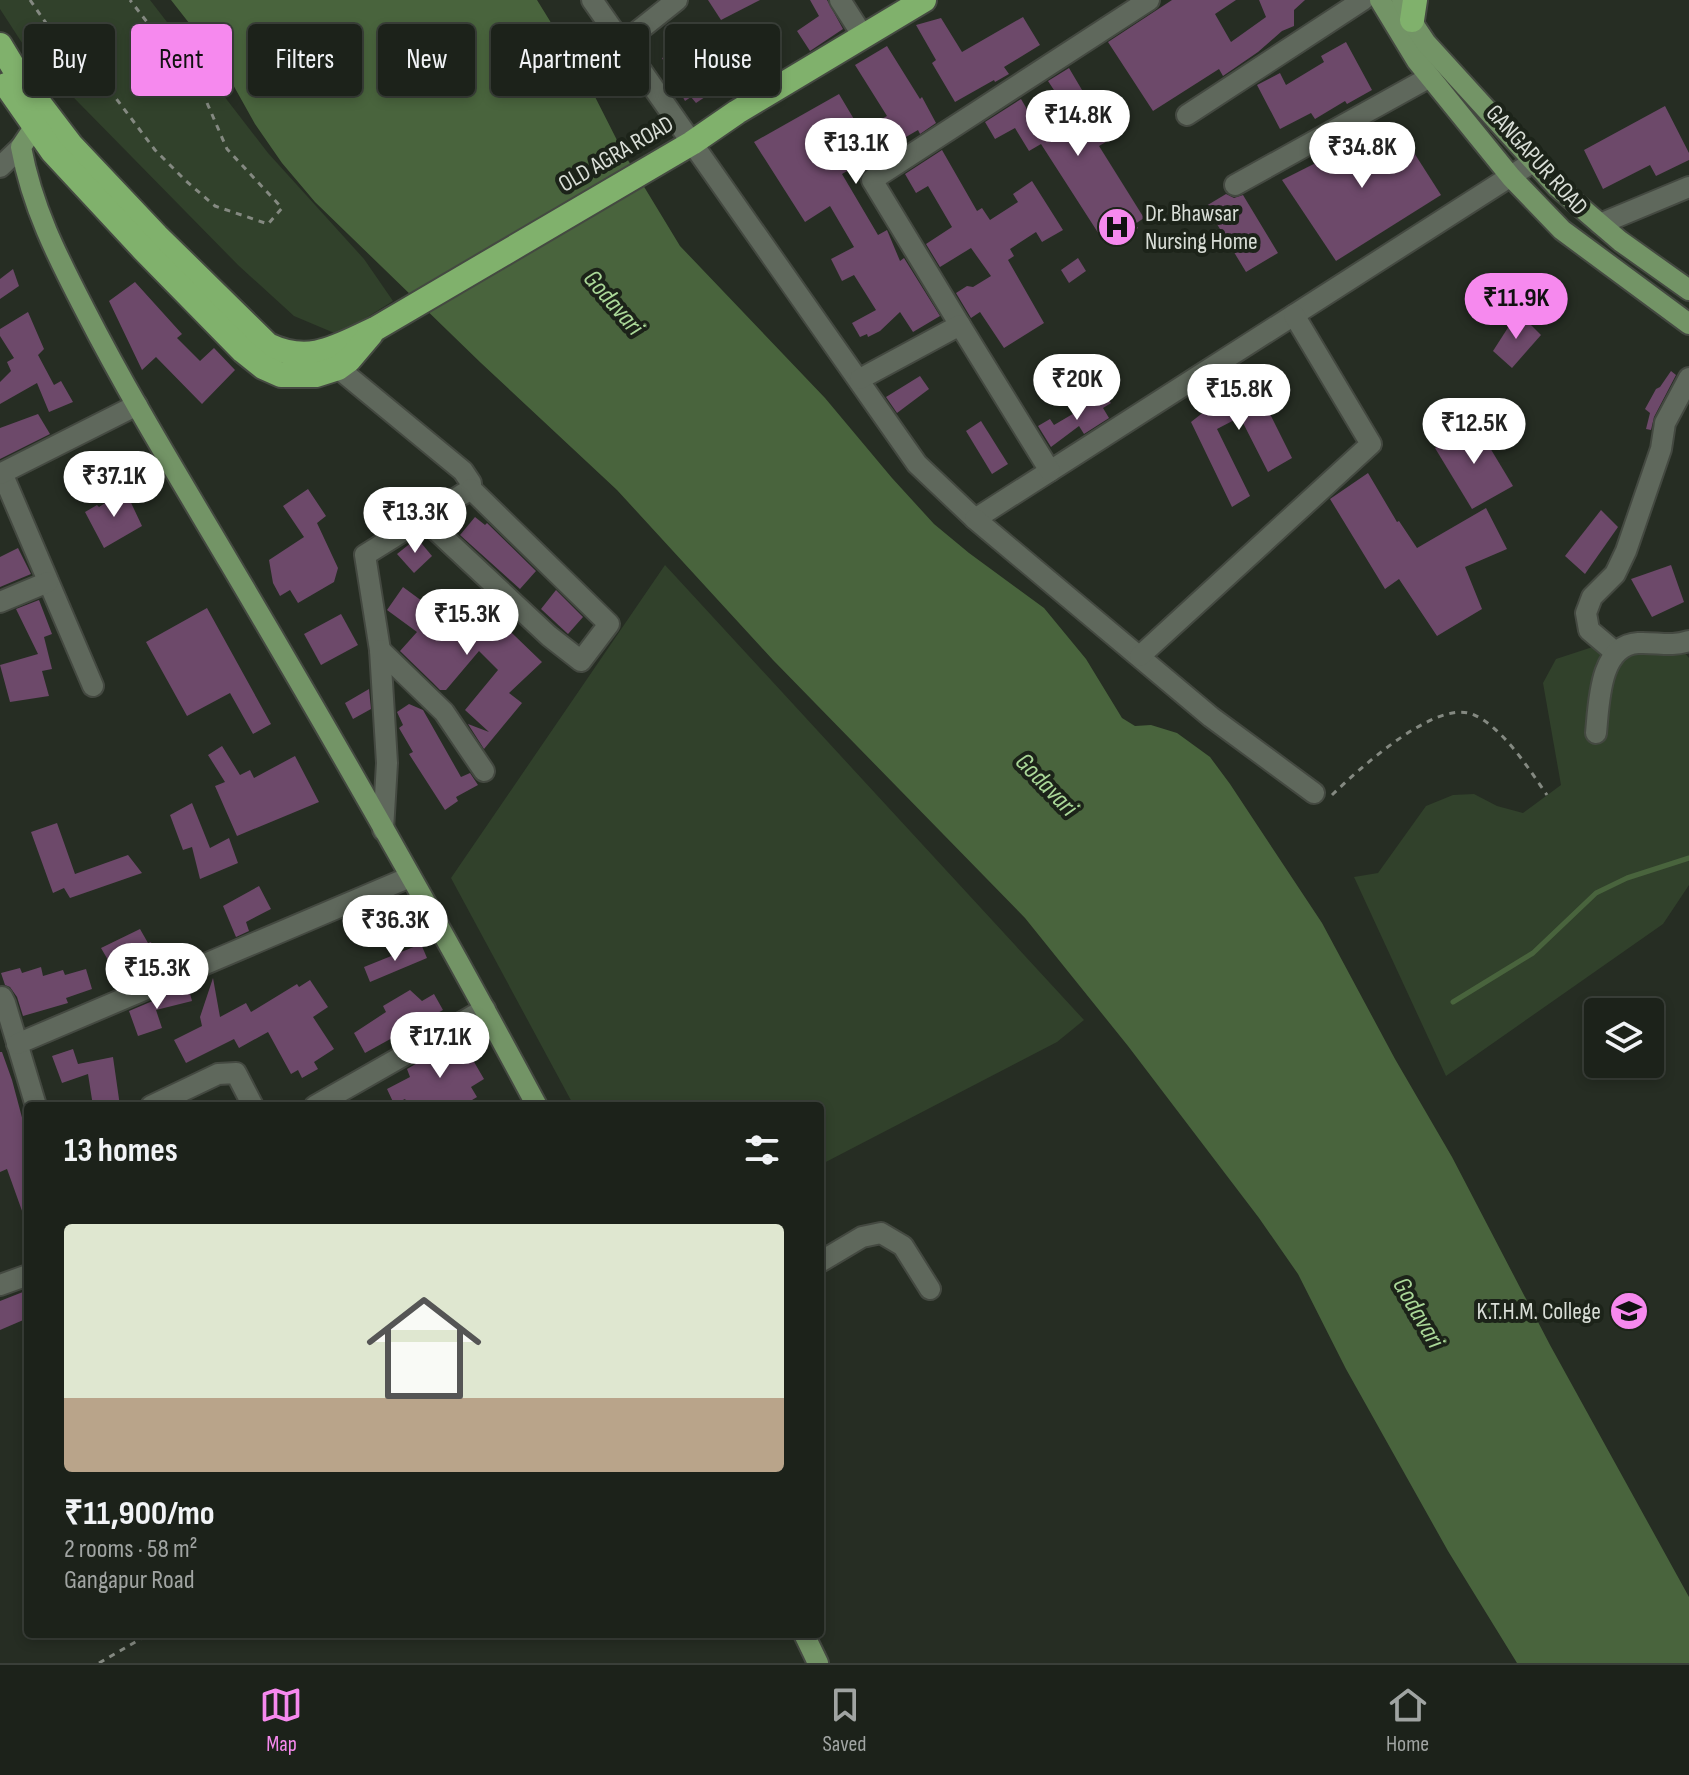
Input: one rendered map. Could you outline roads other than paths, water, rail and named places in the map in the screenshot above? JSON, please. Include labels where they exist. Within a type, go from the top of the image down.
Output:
[{"type":"highway","name":"OLD AGRA ROAD","points":[[0,76],[268,345],[286,354],[307,355],[375,329],[692,143],[737,112],[924,0]]},
{"type":"highway","name":"OLD AGRA ROAD","points":[[0,45],[42,121],[52,151],[243,351],[263,367],[281,375],[316,375],[338,368],[349,360],[375,329]]},
{"type":"main road","name":"GANGAPUR ROAD","points":[[1380,0],[1397,31],[1430,77],[1511,177],[1562,230],[1689,324]]},
{"type":"main road","name":"GANGAPUR ROAD","points":[[1410,7],[1426,43],[1557,187],[1600,224],[1689,290]]},
{"type":"main road","points":[[42,121],[21,147],[28,183],[45,233],[113,365],[410,877],[535,1102]]},
{"type":"main road","points":[[806,1638],[818,1663]]},
{"type":"street","points":[[592,0],[609,24]]},
{"type":"street","points":[[647,24],[677,0]]},
{"type":"street","points":[[840,0],[863,36]]},
{"type":"street","points":[[1050,471],[872,180],[1149,0]]},
{"type":"street","points":[[1187,115],[1363,0]]},
{"type":"street","points":[[1235,185],[1430,77]]},
{"type":"street","points":[[649,81],[917,464],[975,519],[1211,717],[1314,793]]},
{"type":"street","points":[[0,167],[21,147]]},
{"type":"street","points":[[975,519],[1533,162]]},
{"type":"street","points":[[1600,224],[1689,187]]},
{"type":"street","points":[[1140,656],[1371,444],[1294,315]]},
{"type":"street","points":[[860,379],[960,325]]},
{"type":"street","points":[[338,368],[463,471],[471,483],[471,489],[609,624],[581,661],[549,636],[425,520]]},
{"type":"street","points":[[1615,652],[1589,630],[1586,613],[1592,597],[1615,574],[1626,551],[1661,449],[1665,423],[1689,378]]},
{"type":"street","points":[[93,686],[1,474],[137,405]]},
{"type":"street","points":[[383,830],[387,763],[380,650],[365,555],[471,489]]},
{"type":"street","points":[[0,602],[48,582]]},
{"type":"street","points":[[1596,733],[1600,694],[1607,666],[1615,652],[1635,643],[1675,646],[1689,641]]},
{"type":"street","points":[[380,650],[444,712],[484,771]]},
{"type":"street","points":[[17,1044],[410,877]]},
{"type":"street","points":[[0,998],[5,1003],[35,1102]]},
{"type":"street","points":[[322,1102],[485,1009]]},
{"type":"street","points":[[159,1102],[218,1074],[236,1073],[251,1102]]},
{"type":"street","points":[[824,1260],[862,1237],[881,1233],[903,1246],[930,1289]]},
{"type":"street","points":[[0,1285],[24,1276]]},
{"type":"water","name":"Godavari","points":[[171,0],[537,0],[552,24],[491,24],[491,96],[595,96],[623,152],[680,246],[825,398],[934,524],[1044,608],[1086,659],[1122,718],[1135,726],[1151,725],[1177,733],[1210,757],[1230,784],[1322,923],[1689,1597],[1689,1663],[1517,1663],[1448,1551],[1346,1369],[1298,1274],[1128,1046],[1025,918],[773,660],[617,490],[315,202],[282,163],[232,83],[232,24],[190,24]]},
{"type":"waterway","points":[[1453,1002],[1533,953],[1596,893],[1627,878],[1689,858]]},
{"type":"place","name":"Dr. Bhawsar Nursing Home","points":[[1117,227]]},
{"type":"place","name":"K.T.H.M. College","points":[[1629,1311]]}]
